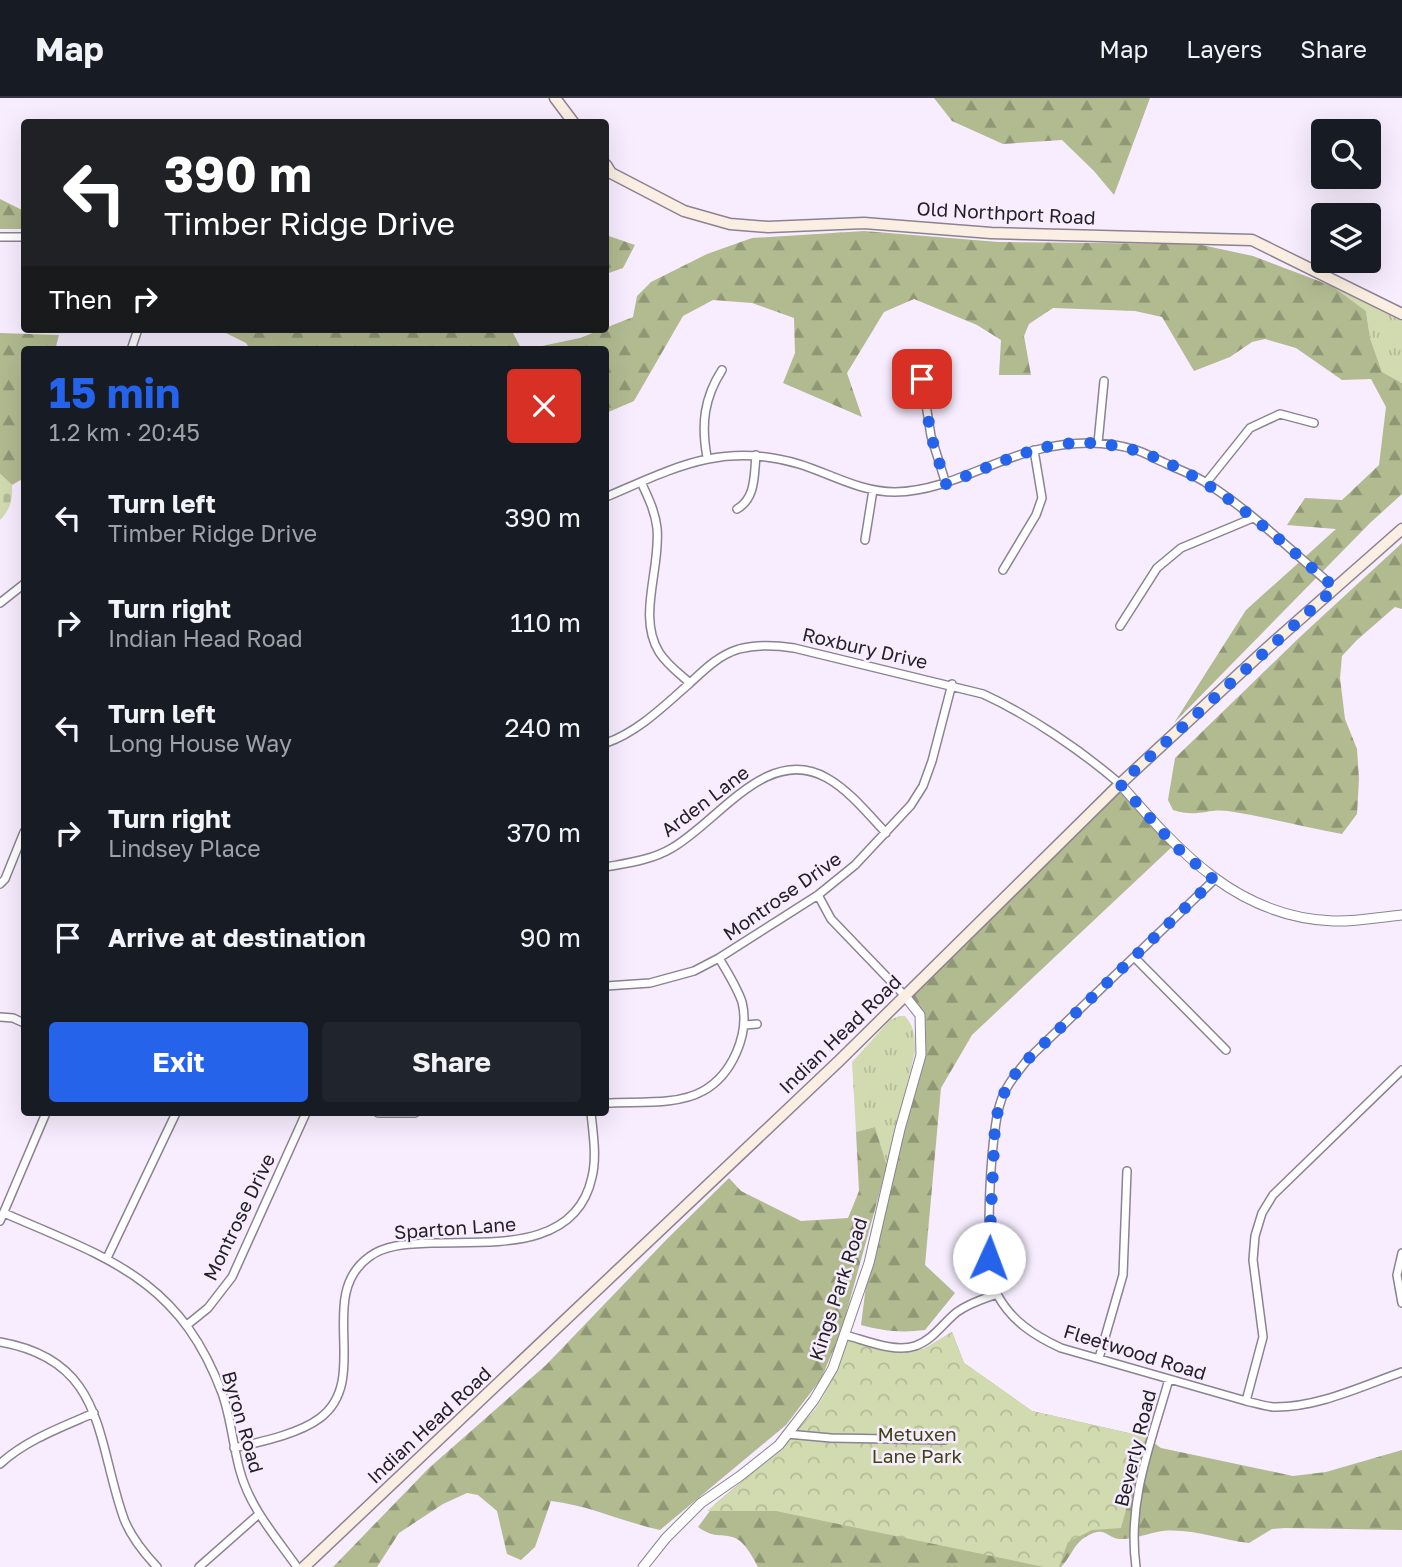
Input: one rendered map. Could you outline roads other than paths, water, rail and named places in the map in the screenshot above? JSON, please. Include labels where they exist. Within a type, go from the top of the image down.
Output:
[{"type":"main road","points":[[555,98],[571,119]]},
{"type":"main road","name":"Old Northport Road","points":[[609,170],[684,211],[730,224],[768,227],[864,223],[991,233],[1252,240],[1402,314]]},
{"type":"main road","name":"Indian Head Road","points":[[304,1567],[839,1061],[1120,784],[1402,529]]},
{"type":"street","points":[[0,237],[21,237]]},
{"type":"street","points":[[707,457],[704,414],[711,387],[722,370]]},
{"type":"street","points":[[922,379],[931,436],[946,484]]},
{"type":"street","points":[[1098,443],[1104,381]]},
{"type":"street","points":[[1206,483],[1250,428],[1280,415],[1314,422]]},
{"type":"street","points":[[609,496],[707,457],[756,456],[800,464],[841,481],[873,490],[912,491],[946,484],[1034,450],[1057,445],[1098,443],[1137,450],[1206,483],[1253,518],[1335,588]]},
{"type":"street","points":[[1003,570],[1036,515],[1042,498],[1034,450]]},
{"type":"street","points":[[737,509],[751,496],[756,456]]},
{"type":"street","points":[[641,482],[654,512],[657,531],[650,613],[651,633],[658,651],[667,663],[690,683]]},
{"type":"street","points":[[864,540],[873,490]]},
{"type":"street","points":[[1121,626],[1157,568],[1181,548],[1253,518]]},
{"type":"street","points":[[0,603],[21,586]]},
{"type":"street","name":"Roxbury Drive","points":[[609,742],[642,724],[712,663],[738,649],[769,644],[952,684],[984,694],[1009,706],[1104,770],[1120,784]]},
{"type":"street","name":"Montrose Drive","points":[[609,986],[650,983],[694,971],[818,895],[855,865],[911,806],[923,786],[952,684]]},
{"type":"street","name":"Arden Lane","points":[[609,866],[641,861],[671,849],[702,828],[765,776],[786,769],[809,771],[827,778],[857,803],[886,833]]},
{"type":"street","points":[[1120,784],[1174,845],[1214,880],[1262,906],[1297,917],[1334,921],[1402,915]]},
{"type":"street","points":[[0,884],[5,879],[21,839]]},
{"type":"street","name":"Fleetwood Road","points":[[1214,880],[1028,1059],[1012,1078],[1000,1101],[995,1125],[989,1258],[997,1294],[1013,1316],[1034,1335],[1061,1348],[1272,1407],[1296,1405],[1333,1396],[1402,1373]]},
{"type":"street","points":[[818,895],[831,919],[905,996]]},
{"type":"street","points":[[609,1103],[673,1100],[702,1091],[722,1075],[737,1052],[745,1025],[741,1001],[719,958]]},
{"type":"street","points":[[1135,958],[1226,1050]]},
{"type":"street","name":"Kings Park Road","points":[[643,1567],[666,1538],[701,1503],[779,1445],[821,1390],[833,1368],[869,1262],[900,1129],[921,1055],[920,1015],[905,996]]},
{"type":"street","points":[[0,1017],[21,1022]]},
{"type":"street","points":[[745,1025],[757,1024]]},
{"type":"street","points":[[1246,1401],[1263,1337],[1253,1259],[1255,1236],[1262,1213],[1273,1195],[1402,1070]]},
{"type":"street","points":[[0,1221],[46,1116]]},
{"type":"street","points":[[107,1258],[175,1116]]},
{"type":"street","name":"Montrose Drive","points":[[187,1325],[208,1308],[232,1277],[305,1116]]},
{"type":"street","name":"Sparton Lane","points":[[234,1448],[267,1441],[302,1427],[320,1418],[332,1404],[341,1388],[344,1370],[343,1307],[348,1287],[357,1270],[369,1257],[388,1248],[409,1244],[533,1237],[556,1229],[571,1216],[585,1197],[593,1177],[591,1116]]},
{"type":"street","points":[[1099,1358],[1123,1275],[1128,1171]]},
{"type":"street","name":"Byron Road","points":[[4,1213],[107,1258],[143,1281],[166,1300],[187,1325],[209,1360],[223,1396],[246,1491],[297,1567]]},
{"type":"street","points":[[1402,1253],[1397,1275],[1402,1303]]},
{"type":"street","points":[[845,1335],[895,1348],[914,1346],[935,1335],[957,1313],[975,1301],[997,1294]]},
{"type":"street","points":[[0,1342],[28,1349],[60,1366],[81,1388],[102,1435],[122,1515],[141,1550],[157,1567]]},
{"type":"street","name":"Beverly Road","points":[[1136,1567],[1133,1535],[1136,1492],[1169,1379]]},
{"type":"street","points":[[0,1464],[9,1455],[44,1435],[93,1413]]},
{"type":"street","points":[[787,1434],[831,1438],[945,1440]]},
{"type":"street","points":[[199,1567],[259,1514]]},
{"type":"park label","name":"Metuxen Lane Park","points":[[917,1445]]}]
